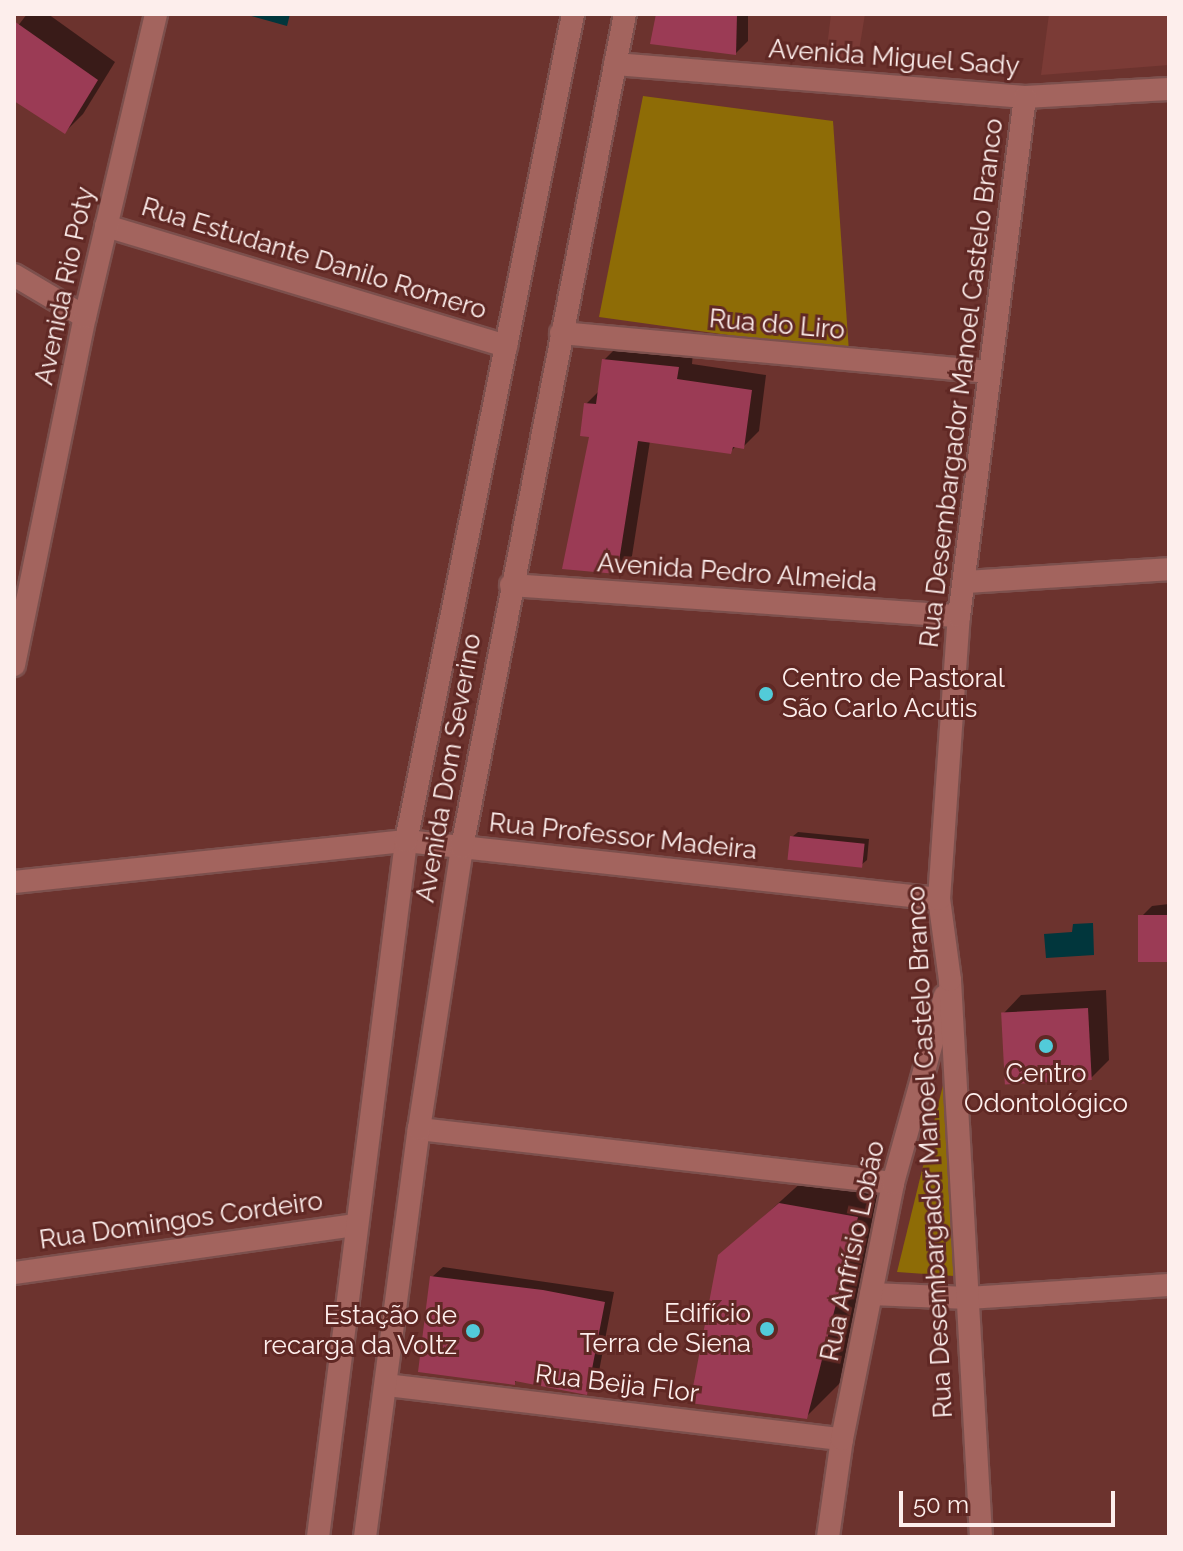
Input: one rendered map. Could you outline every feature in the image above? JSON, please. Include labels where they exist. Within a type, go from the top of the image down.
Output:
[{"type":"street","name":"Avenida Rio Poty","points":[[14,665],[85,317],[156,14]]},
{"type":"street","name":"Avenida Dom Severino","points":[[318,1537],[406,841],[573,14]]},
{"type":"street","name":"Avenida Dom Severino","points":[[365,1537],[419,1129],[462,847],[625,14]]},
{"type":"street","name":"Avenida Miguel Sady","points":[[615,64],[1025,97],[1169,89]]},
{"type":"street","name":"Rua Desembargador Manoel Castelo Branco","points":[[981,1537],[950,980],[939,899],[959,616],[1025,97]]},
{"type":"street","name":"Rua Estudante Danilo Romero","points":[[106,226],[506,346]]},
{"type":"street","points":[[14,275],[85,317]]},
{"type":"street","name":"Rua do Liro","points":[[561,333],[989,372]]},
{"type":"street","points":[[965,582],[1169,569]]},
{"type":"street","name":"Avenida Pedro Almeida","points":[[511,585],[959,616]]},
{"type":"street","name":"Rua Professor Madeira","points":[[14,882],[406,841],[939,899]]},
{"type":"street","name":"Rua Anfrísio Lobão","points":[[828,1537],[842,1439],[893,1183],[950,980]]},
{"type":"street","points":[[419,1129],[893,1183]]},
{"type":"street","name":"Rua Domingos Cordeiro","points":[[14,1273],[356,1225]]},
{"type":"street","points":[[871,1294],[968,1298],[1169,1285]]},
{"type":"street","name":"Rua Beija Flor","points":[[386,1385],[842,1439]]},
{"type":"shaded area","points":[[831,14],[865,14],[857,63],[826,56]]},
{"type":"shaded area","points":[[1049,14],[1169,14],[1169,65],[1041,75]]},
{"type":"shaded area","points":[[643,96],[833,121],[849,352],[599,317]]},
{"type":"shaded area","points":[[944,1081],[954,1276],[897,1272]]},
{"type":"water","points":[[244,14],[290,14],[287,26]]},
{"type":"water","points":[[1093,923],[1094,955],[1046,958],[1044,934],[1072,932],[1073,924]]},
{"type":"building","points":[[656,14],[737,14],[736,55],[650,44]]},
{"type":"building","points":[[14,21],[98,80],[65,134],[14,101]]},
{"type":"building","points":[[602,359],[679,367],[677,379],[752,390],[744,449],[733,447],[731,454],[638,441],[617,574],[562,569],[589,437],[580,436],[584,403],[596,404]]},
{"type":"building","points":[[790,836],[865,844],[862,868],[787,860]]},
{"type":"building","points":[[1138,915],[1169,915],[1169,962],[1138,962]]},
{"type":"building","name":"Centro Odontológico","points":[[1088,1008],[1092,1080],[1005,1084],[1001,1013]]},
{"type":"building","name":"Edifício Terra de Siena","points":[[779,1203],[858,1217],[807,1419],[690,1403],[718,1255]]},
{"type":"building","points":[[430,1276],[543,1290],[605,1302],[587,1395],[515,1381],[515,1385],[418,1372]]},
{"type":"place","name":"Centro de Pastoral São Carlo Acutis","points":[[766,694]]},
{"type":"place","name":"Centro Odontológico","points":[[1046,1046]]},
{"type":"place","name":"Edifício Terra de Siena","points":[[767,1329]]},
{"type":"place","name":"Estação de recarga da Voltz","points":[[473,1331]]}]
